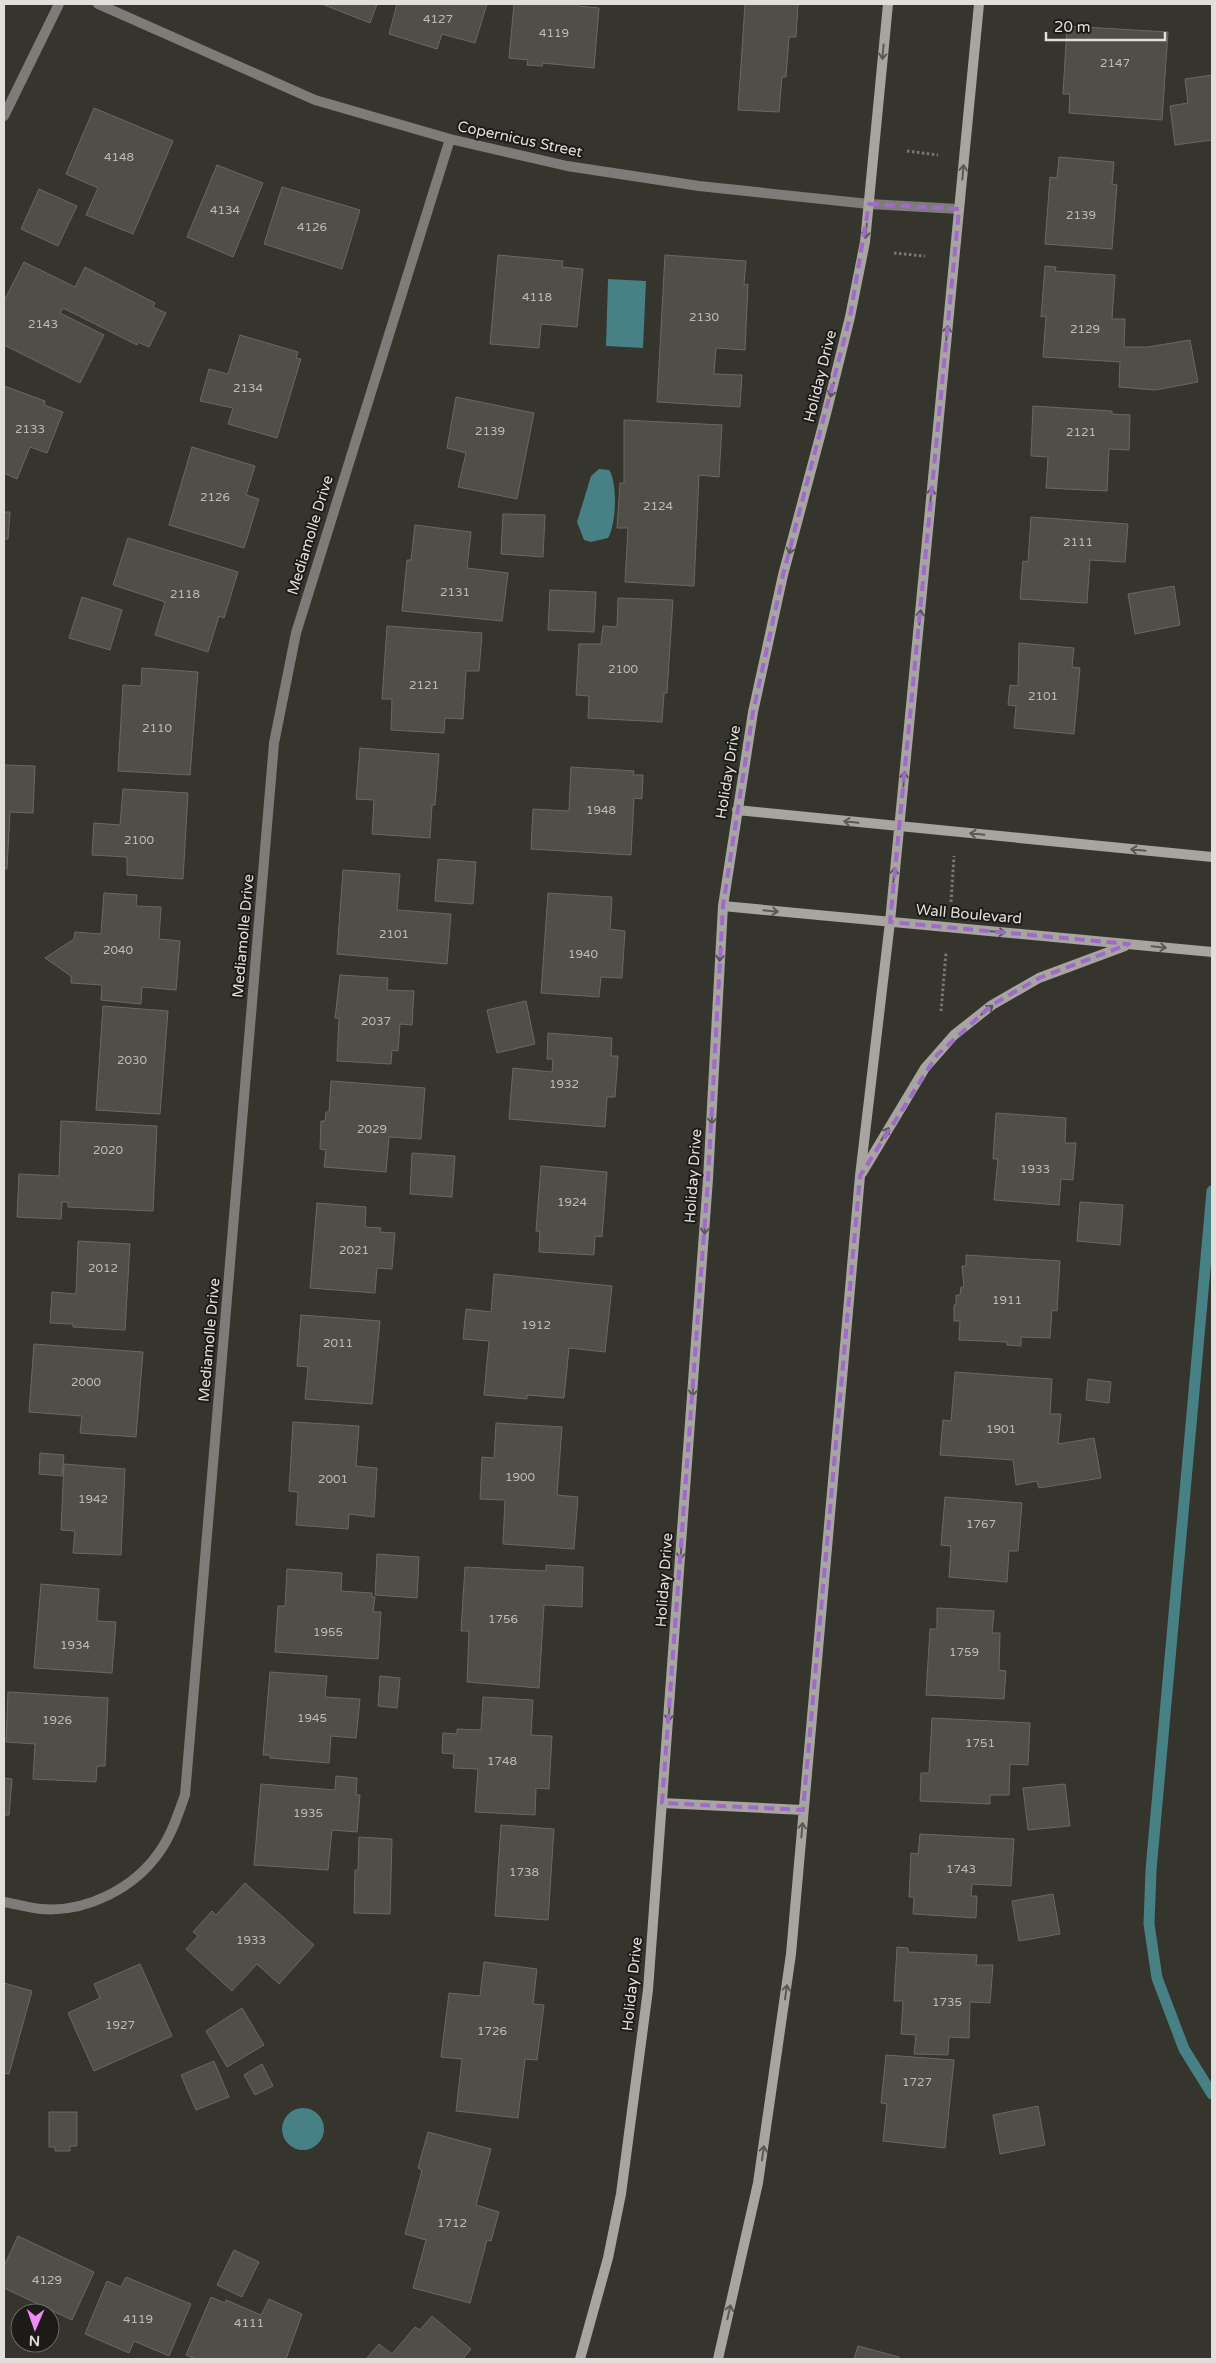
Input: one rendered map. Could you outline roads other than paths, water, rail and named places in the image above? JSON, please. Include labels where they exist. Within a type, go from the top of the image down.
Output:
[{"type":"street","points":[[4,116],[59,4]]},
{"type":"street","name":"Copernicus Street","points":[[98,4],[315,100],[450,139],[567,166],[699,186],[869,204],[959,209]]},
{"type":"street","name":"Holiday Drive","points":[[580,2359],[608,2258],[621,2194],[648,1990],[708,1189],[722,906],[753,712],[783,575],[850,317],[865,242],[888,4]]},
{"type":"street","points":[[718,2359],[758,2183],[791,1954],[860,1176],[900,827],[979,4]]},
{"type":"street","name":"Mediamolle Drive","points":[[4,1902],[43,1909],[97,1902],[141,1872],[160,1852],[173,1828],[185,1795],[274,742],[296,632],[450,139]]},
{"type":"street","points":[[737,810],[1212,857]]},
{"type":"street","name":"Wall Boulevard","points":[[722,906],[1212,952]]},
{"type":"street","points":[[860,1176],[925,1068],[954,1035],[992,1005],[1039,978],[1129,944]]},
{"type":"street","points":[[662,1803],[804,1810]]},
{"type":"water","points":[[608,279],[646,281],[643,348],[606,346]]},
{"type":"water","points":[[599,469],[609,470],[612,476],[615,494],[613,524],[608,538],[591,542],[584,540],[577,522],[591,476]]},
{"type":"water","points":[[307,2108],[315,2111],[321,2117],[324,2129],[321,2141],[315,2147],[299,2150],[291,2147],[285,2141],[282,2125],[285,2117],[291,2111]]},
{"type":"waterway","points":[[1212,1191],[1151,1870],[1149,1924],[1157,1978],[1184,2049],[1212,2094]]}]
